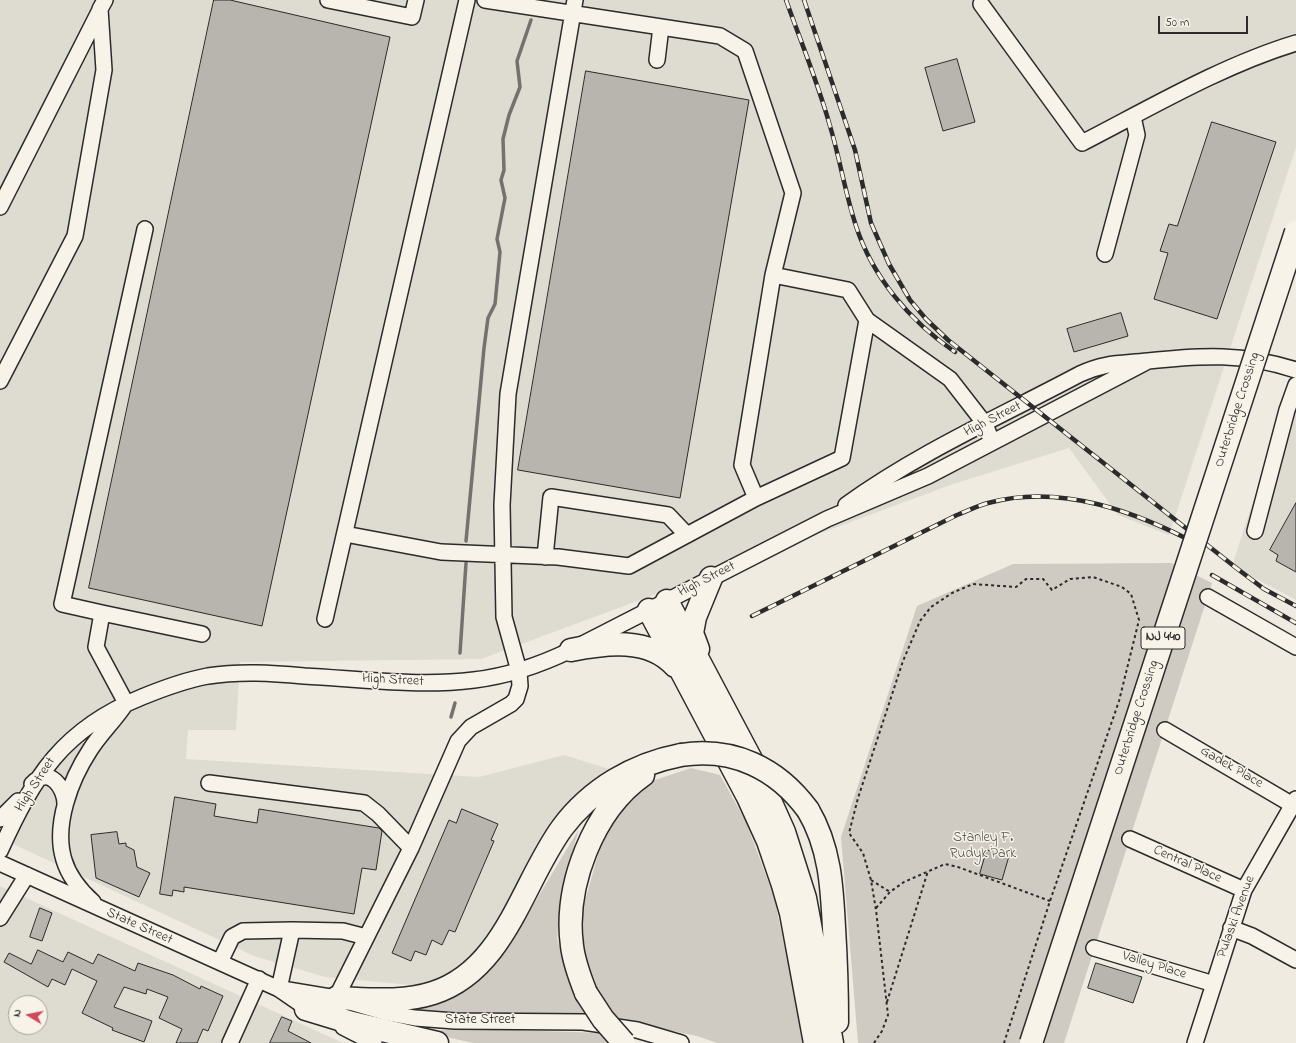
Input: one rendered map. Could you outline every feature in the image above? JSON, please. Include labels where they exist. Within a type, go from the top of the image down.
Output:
[{"type":"highway","name":"Outerbridge Crossing","points":[[1031,1043],[1296,232]]},
{"type":"highway","name":"Outerbridge Crossing","points":[[1046,1043],[1296,278]]},
{"type":"highway","points":[[692,671],[692,633],[695,617],[711,578]]},
{"type":"highway","points":[[658,605],[692,671],[773,855],[832,1043]]},
{"type":"highway","points":[[571,650],[616,645],[646,648],[664,655],[692,671]]},
{"type":"highway","points":[[336,998],[377,999],[413,997],[433,993],[460,980],[477,966],[493,948],[556,837],[580,808],[618,777],[652,762],[681,755],[710,753],[731,756],[752,762],[780,780],[808,810],[822,840],[830,872],[838,983],[815,1043]]},
{"type":"highway","points":[[624,1043],[603,1019],[586,992],[573,956],[571,925],[577,880],[588,844],[604,816],[622,792],[650,770],[681,755]]},
{"type":"highway","points":[[306,1009],[352,1024],[437,1043]]},
{"type":"highway","points":[[825,1019],[837,1043]]},
{"type":"street","points":[[328,0],[412,17],[416,0]]},
{"type":"street","points":[[325,619],[467,0]]},
{"type":"street","points":[[485,0],[574,7],[661,27],[720,36],[745,51],[793,193],[773,275],[742,465],[756,498]]},
{"type":"street","points":[[981,4],[1082,143],[1228,69],[1296,43]]},
{"type":"street","points":[[0,207],[103,5]]},
{"type":"street","points":[[0,381],[75,236],[104,70],[103,5]]},
{"type":"street","points":[[336,998],[411,848],[458,741],[471,727],[506,708],[516,699],[520,686],[519,671],[504,617],[502,505],[508,394],[574,7]]},
{"type":"street","points":[[656,60],[661,27]]},
{"type":"street","points":[[1105,254],[1138,135],[1133,117]]},
{"type":"street","points":[[145,229],[62,604],[202,634]]},
{"type":"street","points":[[773,275],[848,290],[867,320],[950,379],[985,424],[992,442]]},
{"type":"street","points":[[345,534],[441,552],[545,557],[629,566],[756,498],[842,458],[867,320]]},
{"type":"street","name":"High Street","points":[[827,519],[887,477],[1090,370],[1119,362],[1148,361],[1181,356],[1225,356],[1258,360],[1296,370]]},
{"type":"street","name":"High Street","points":[[0,851],[18,812],[36,780],[52,758],[73,738],[98,719],[126,703],[196,679],[224,675],[273,674],[430,683],[476,680],[519,671],[571,650],[827,519],[908,486],[1148,361]]},
{"type":"street","points":[[1255,531],[1292,412],[1296,385]]},
{"type":"street","points":[[545,557],[551,497],[668,515],[687,535]]},
{"type":"street","points":[[1208,597],[1296,647]]},
{"type":"street","points":[[64,813],[70,793],[85,758],[126,703],[96,647],[102,612]]},
{"type":"street","name":"Gadek Place","points":[[1165,730],[1295,803]]},
{"type":"street","points":[[0,819],[36,780],[46,778],[51,779],[61,786],[64,796],[61,845],[66,867],[80,888],[103,911]]},
{"type":"street","points":[[209,783],[364,803],[375,810],[411,848]]},
{"type":"street","name":"Pulaski Avenue","points":[[1195,1043],[1244,890],[1295,803]]},
{"type":"street","name":"Central Place","points":[[1130,839],[1244,890]]},
{"type":"street","name":"State Street","points":[[0,863],[103,911],[259,979],[279,989],[306,1009],[374,1043]]},
{"type":"street","points":[[0,918],[27,875]]},
{"type":"street","points":[[1231,928],[1252,936],[1296,960]]},
{"type":"street","points":[[220,962],[232,937],[243,931],[292,930],[344,932],[366,937]]},
{"type":"street","points":[[279,989],[292,930]]},
{"type":"street","name":"Valley Place","points":[[1094,948],[1214,984]]},
{"type":"street","points":[[230,1043],[259,979]]},
{"type":"street","name":"State Street","points":[[279,989],[336,998],[388,1013],[415,1018],[456,1021],[583,1022],[637,1030],[681,1043]]},
{"type":"path","points":[[874,1043],[882,1031],[888,1015],[876,908],[871,880],[863,853],[849,833],[851,820],[902,661],[920,621],[931,607],[952,593],[973,584],[1016,588],[1026,579],[1043,579],[1052,590],[1070,579],[1093,577],[1122,587],[1131,594],[1139,620],[1119,701],[1050,900],[1004,1043]]},
{"type":"path","points":[[876,908],[890,892],[904,882],[945,864],[958,867],[1050,900]]},
{"type":"path","points":[[887,1003],[928,871]]},
{"type":"path","points":[[871,880],[890,892]]},
{"type":"shaded area","points":[[0,0],[1296,0],[1296,147],[1169,535],[1118,515],[1069,448],[953,484],[481,659],[240,662],[236,730],[188,730],[186,759],[479,777],[564,755],[615,771],[484,955],[422,986],[325,977],[254,956],[0,838]]},
{"type":"shaded area","points":[[1296,370],[1296,600],[1232,566]]},
{"type":"shaded area","points":[[0,886],[343,1043],[0,1043]]},
{"type":"green space","name":"Stanley F. Rudyk Park","points":[[1171,563],[1212,583],[1064,1043],[858,1043],[841,837],[917,606],[1013,564]]},
{"type":"green space","points":[[691,768],[720,775],[746,822],[774,897],[805,1043],[717,1043],[697,1036],[613,1019],[598,989],[584,951],[583,908],[598,855],[614,818],[646,783]]},
{"type":"green space","points":[[579,829],[563,883],[557,938],[569,982],[586,1014],[441,1015],[411,1009],[476,982],[515,935]]},
{"type":"green space","points":[[480,1029],[603,1033],[612,1043],[474,1043],[417,1031]]},
{"type":"building","points":[[214,0],[230,0],[390,37],[262,626],[89,588]]},
{"type":"building","points":[[957,59],[975,122],[943,131],[925,68]]},
{"type":"building","points":[[586,71],[749,100],[680,498],[518,470]]},
{"type":"building","points":[[1212,122],[1276,142],[1217,319],[1154,299],[1168,253],[1160,251],[1169,224],[1177,226]]},
{"type":"building","points":[[1121,313],[1128,336],[1074,352],[1067,329]]},
{"type":"building","points":[[1296,503],[1296,572],[1276,561],[1278,555],[1270,550]]},
{"type":"building","points":[[175,797],[216,804],[214,816],[257,823],[259,809],[379,828],[382,831],[376,870],[362,868],[354,914],[184,887],[184,892],[173,890],[172,896],[160,894]]},
{"type":"building","points":[[462,809],[498,824],[491,840],[494,841],[455,932],[449,930],[442,945],[432,940],[426,955],[415,951],[411,961],[392,953],[449,820],[456,823]]},
{"type":"building","points":[[117,832],[119,844],[126,843],[126,846],[134,850],[137,867],[150,873],[139,897],[96,878],[91,835]]},
{"type":"building","points":[[987,850],[1009,856],[1002,880],[980,874]]},
{"type":"building","points":[[40,908],[52,913],[42,941],[30,937]]},
{"type":"building","points":[[38,950],[63,962],[68,952],[93,964],[98,954],[135,971],[138,963],[173,975],[200,989],[201,986],[223,996],[208,1031],[203,1029],[197,1043],[176,1043],[182,1029],[159,1018],[168,997],[147,989],[146,994],[124,987],[114,1007],[152,1021],[144,1042],[112,1030],[113,1028],[82,1013],[97,981],[72,969],[65,985],[52,979],[48,987],[4,962],[9,953],[31,964]]},
{"type":"building","points":[[1096,963],[1142,977],[1133,1003],[1088,988]]},
{"type":"building","points":[[282,1017],[292,1021],[288,1031],[311,1043],[270,1043]]},
{"type":"waterway","points":[[466,541],[484,348],[488,318],[495,304],[500,252],[497,239],[505,198],[501,180],[504,170],[503,139],[509,115],[520,87],[517,61],[531,20]]},
{"type":"waterway","points":[[460,653],[466,563]]},
{"type":"waterway","points":[[451,717],[455,703]]},
{"type":"railway","points":[[786,0],[815,78],[834,138],[852,214],[863,245],[883,281],[895,297],[923,327],[955,352]]},
{"type":"railway","points":[[804,0],[855,150],[871,223],[889,264],[910,300],[926,319],[948,340],[1235,567],[1264,589],[1296,606]]},
{"type":"railway","points":[[752,616],[957,515],[988,503],[1015,498],[1043,496],[1098,504],[1151,522],[1201,546]]},
{"type":"railway","points":[[1212,575],[1296,623]]}]
